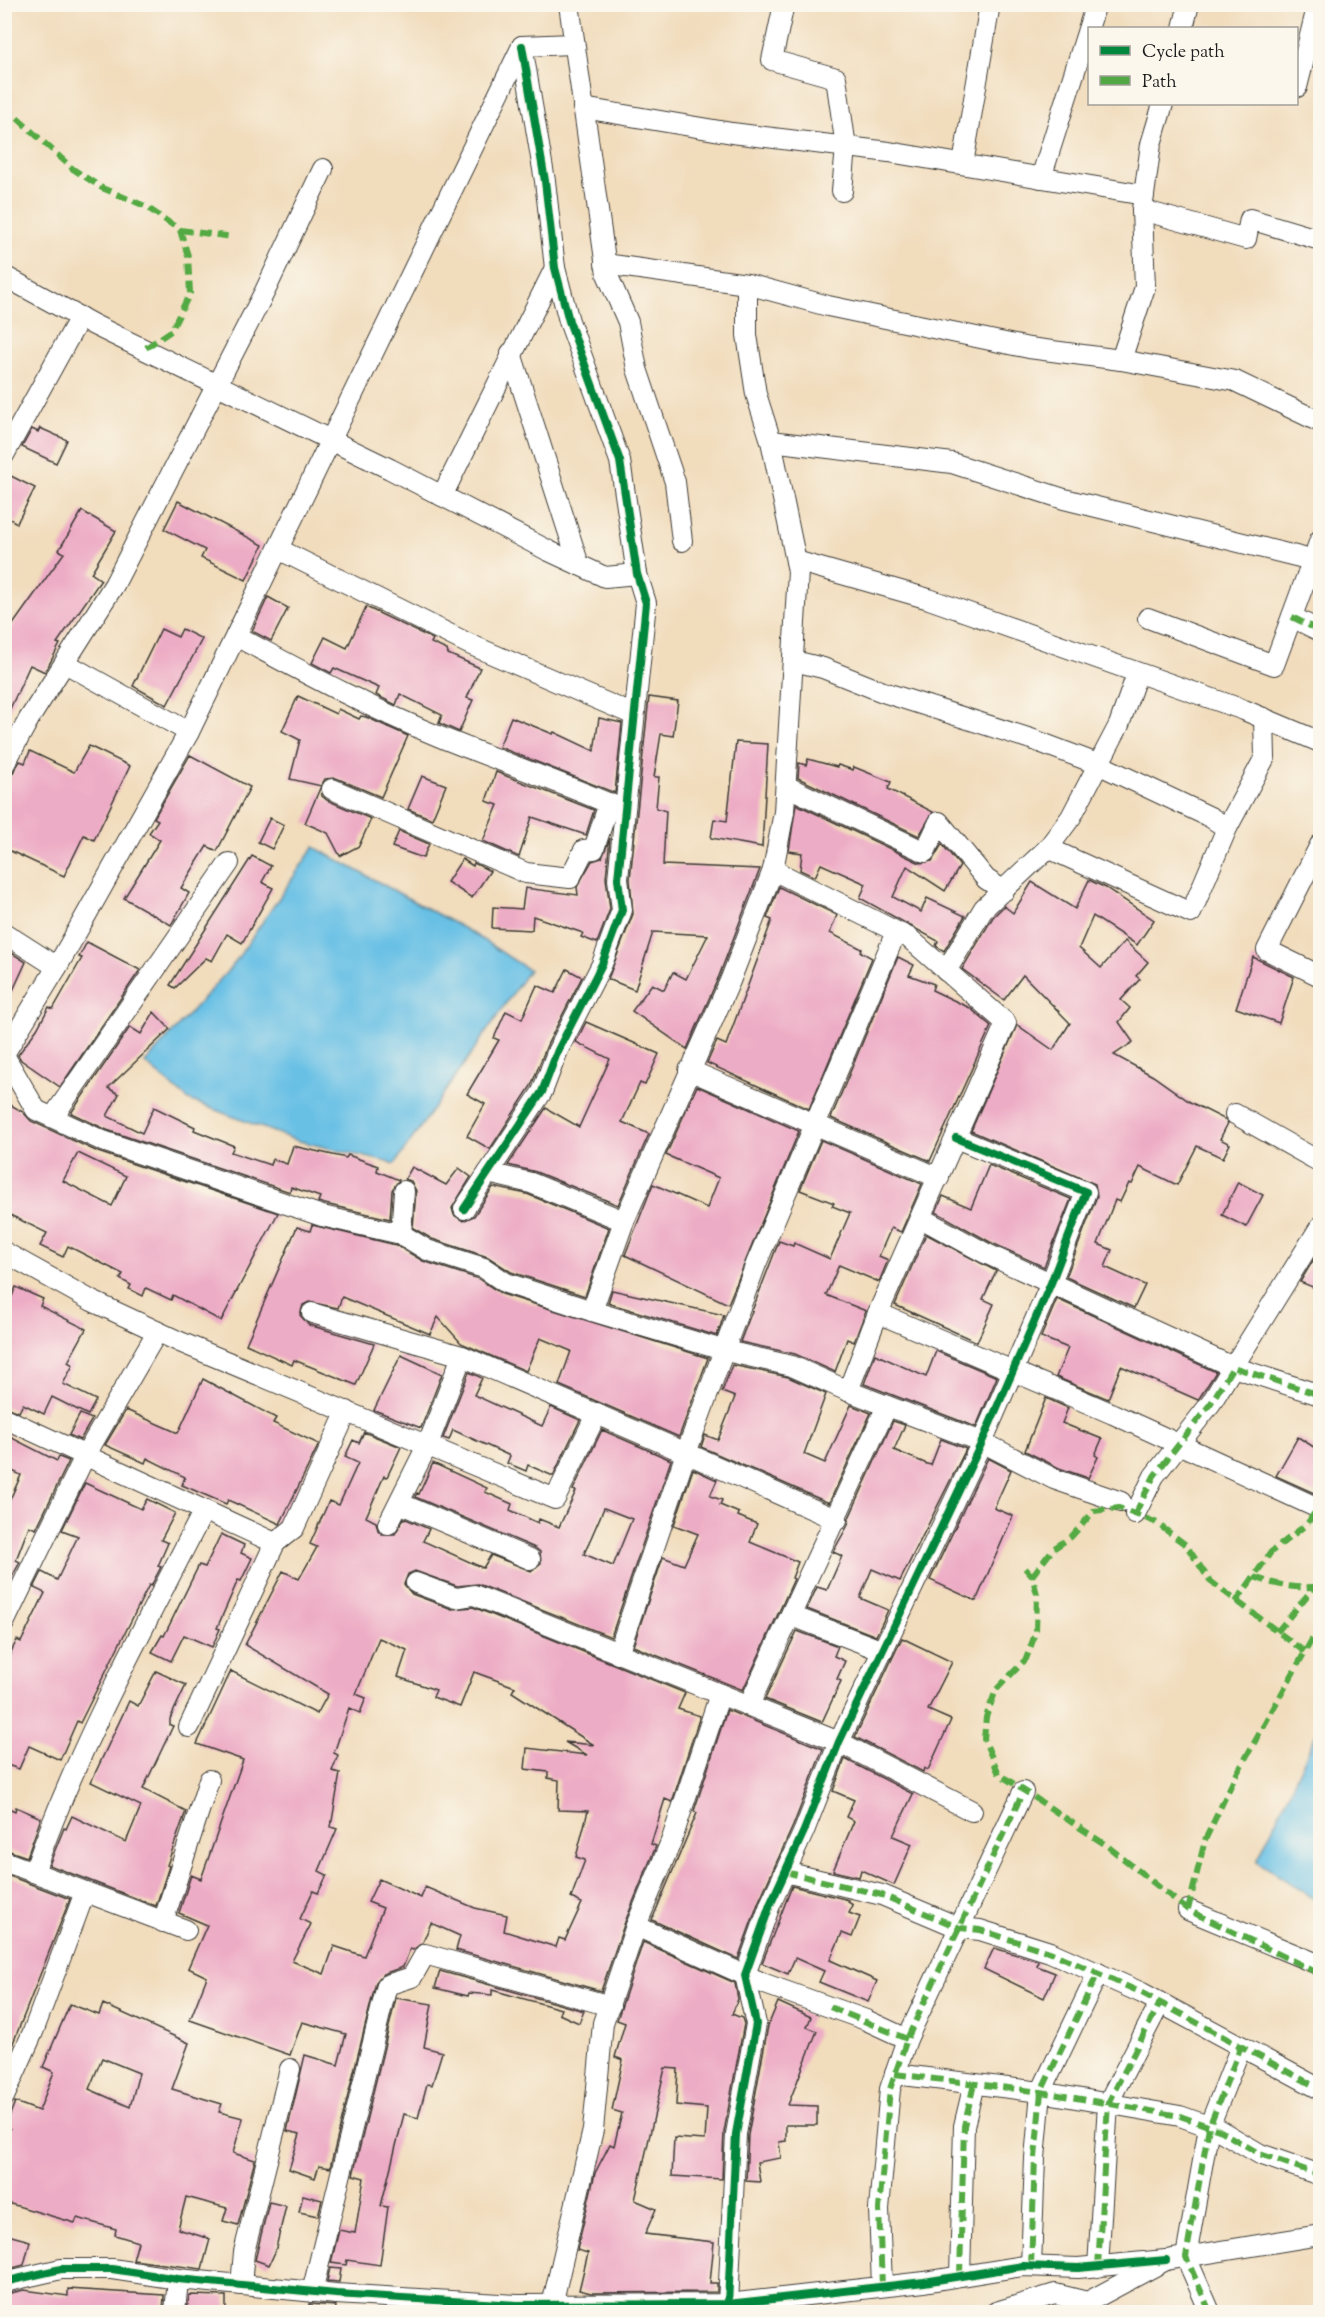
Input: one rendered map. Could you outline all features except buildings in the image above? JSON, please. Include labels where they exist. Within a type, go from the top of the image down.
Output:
[{"type":"street","points":[[569,4],[607,274],[628,322],[637,369],[675,482],[682,541]]},
{"type":"street","points":[[784,4],[772,60],[836,78],[846,147],[842,191]]},
{"type":"street","points":[[963,164],[990,4]]},
{"type":"street","points":[[1089,27],[1096,4]]},
{"type":"street","points":[[1183,27],[1189,4]]},
{"type":"street","points":[[1298,83],[1318,4]]},
{"type":"street","points":[[1041,178],[1088,29]]},
{"type":"street","points":[[522,46],[573,44]]},
{"type":"street","points":[[464,1209],[542,1092],[558,1050],[602,964],[622,910],[618,879],[616,807],[639,678],[646,603],[637,574],[620,461],[569,321],[555,268],[545,181],[522,46]]},
{"type":"street","points":[[522,46],[189,732],[57,967],[4,1054],[36,1110],[103,1141],[163,1164],[322,1216],[401,1234],[427,1250],[484,1268],[506,1283],[726,1351],[792,1366],[848,1391],[982,1442],[1054,1479],[1128,1508],[1142,1496],[1211,1403],[1320,1227]]},
{"type":"street","points":[[1121,360],[1145,287],[1143,203],[1151,144],[1163,105]]},
{"type":"street","points":[[583,108],[732,133],[963,164],[1041,178],[1143,203],[1246,239],[1250,219],[1320,240]]},
{"type":"street","points":[[4,765],[29,719],[114,585],[265,291],[323,169]]},
{"type":"street","points":[[605,264],[747,284],[828,306],[1029,348],[1121,360],[1235,381],[1320,422]]},
{"type":"street","points":[[442,496],[555,268]]},
{"type":"street","points":[[7,284],[80,317],[331,440],[579,566],[605,577],[637,574]]},
{"type":"street","points":[[592,1311],[624,1221],[730,981],[773,870],[784,812],[798,572],[771,441],[756,394],[747,335],[747,284]]},
{"type":"street","points":[[4,455],[80,317]]},
{"type":"street","points":[[511,353],[579,566]]},
{"type":"street","points":[[771,441],[952,464],[1064,499],[1317,560]]},
{"type":"street","points":[[1148,618],[1274,665],[1317,560],[1320,540]]},
{"type":"street","points":[[278,549],[469,644],[632,714]]},
{"type":"street","points":[[796,561],[928,599],[1264,718],[1320,742]]},
{"type":"street","points":[[1292,617],[1320,631]]},
{"type":"street","points":[[236,636],[371,706],[444,739],[616,807]]},
{"type":"street","points":[[794,661],[824,668],[884,692],[1034,740],[1100,765],[1210,817],[1227,828]]},
{"type":"street","points":[[65,663],[189,732]]},
{"type":"street","points":[[946,971],[984,908],[1048,848],[1071,817],[1119,725],[1137,674]]},
{"type":"street","points":[[1048,848],[1191,913],[1227,828],[1265,757],[1264,718]]},
{"type":"street","points":[[786,786],[925,852],[939,822],[986,879],[1004,891]]},
{"type":"street","points":[[332,789],[526,873],[570,878],[584,850],[594,849],[616,807]]},
{"type":"street","points":[[1320,845],[1267,950],[1320,976]]},
{"type":"street","points":[[53,1117],[229,863]]},
{"type":"street","points":[[773,870],[909,938],[1006,1023],[878,1313],[848,1391]]},
{"type":"street","points":[[618,1654],[686,1453],[726,1351],[756,1264],[816,1127],[896,932]]},
{"type":"street","points":[[4,933],[57,967]]},
{"type":"street","points":[[689,1070],[816,1127],[939,1178]]},
{"type":"street","points":[[1235,1114],[1320,1162]]},
{"type":"street","points":[[728,2304],[736,2134],[756,2024],[745,1976],[770,1905],[839,1742],[982,1442],[1051,1283],[1086,1192],[956,1138]]},
{"type":"street","points":[[488,1173],[531,1184],[624,1221]]},
{"type":"street","points":[[401,1234],[404,1191]]},
{"type":"street","points":[[921,1218],[985,1253],[1233,1367],[1320,1395]]},
{"type":"street","points":[[4,1252],[92,1301],[158,1332],[555,1499],[597,1413]]},
{"type":"street","points":[[312,1313],[462,1356],[597,1413],[837,1520]]},
{"type":"street","points":[[878,1313],[1320,1509]]},
{"type":"street","points":[[4,1623],[85,1456],[158,1332]]},
{"type":"street","points":[[388,1524],[428,1444],[462,1356]]},
{"type":"street","points":[[749,1706],[837,1520],[887,1406]]},
{"type":"street","points":[[189,1727],[275,1543],[294,1528],[347,1412]]},
{"type":"street","points":[[4,1418],[203,1512],[275,1543]]},
{"type":"street","points":[[399,1503],[530,1559]]},
{"type":"street","points":[[34,1872],[60,1804],[145,1624],[203,1512]]},
{"type":"street","points":[[416,1583],[456,1598],[474,1595],[839,1742],[972,1811]]},
{"type":"street","points":[[792,1616],[883,1651]]},
{"type":"street","points":[[552,2305],[593,2130],[603,2023],[636,1926],[672,1839],[720,1694]]},
{"type":"street","points":[[163,1922],[209,1779]]},
{"type":"street","points":[[882,2286],[879,2209],[890,2088],[907,2039],[1023,1792]]},
{"type":"street","points":[[4,1861],[186,1930]]},
{"type":"street","points":[[785,1872],[882,1895],[960,1929],[980,1930],[1050,1952],[1160,2003],[1320,2089]]},
{"type":"street","points":[[4,2097],[33,2032],[85,1892]]},
{"type":"street","points":[[1188,1910],[1320,1965]]},
{"type":"street","points":[[636,1926],[745,1976],[866,2020],[907,2039]]},
{"type":"street","points":[[312,2292],[387,1985],[412,1977],[425,1954],[610,2006]]},
{"type":"street","points":[[1031,2266],[1035,2158],[1041,2092],[1098,1973]]},
{"type":"street","points":[[1098,2267],[1108,2103],[1160,2003]]},
{"type":"street","points":[[1210,2313],[1186,2257],[1209,2127],[1241,2046]]},
{"type":"street","points":[[241,2285],[244,2252],[290,2069]]},
{"type":"street","points":[[895,2074],[1041,2092],[1180,2116],[1209,2127],[1260,2154],[1320,2175]]},
{"type":"street","points":[[960,2276],[964,2126],[974,2084]]},
{"type":"street","points":[[4,2282],[61,2269],[112,2269],[178,2279],[312,2292],[362,2304],[728,2304],[1031,2266],[1098,2267],[1166,2260],[1320,2235]]},
{"type":"street","points":[[1069,2313],[1166,2260]]},
{"type":"street","points":[[175,2313],[178,2279]]},
{"type":"street","points":[[996,2313],[1055,2294],[1087,2302]]},
{"type":"water","points":[[314,847],[472,933],[529,970],[395,1164],[295,1140],[189,1100],[145,1063],[233,965]]},
{"type":"water","points":[[1320,1726],[1320,1903],[1257,1861]]},
{"type":"marked path","points":[[4,106],[73,169],[102,188],[145,206],[180,230],[188,256],[190,293],[171,331],[144,349]]},
{"type":"marked path","points":[[180,230],[233,237]]},
{"type":"marked path","points":[[1292,617],[1320,631]]},
{"type":"marked path","points":[[1135,1514],[1154,1476],[1211,1403],[1233,1367],[1320,1395]]},
{"type":"marked path","points":[[1032,1576],[1053,1549],[1071,1537],[1094,1511],[1119,1508],[1155,1522],[1186,1545],[1210,1581],[1305,1652]]},
{"type":"marked path","points":[[1236,1602],[1271,1552],[1307,1524],[1318,1508]]},
{"type":"marked path","points":[[1025,1568],[1032,1576],[1037,1594],[1036,1632],[1026,1659],[996,1690],[986,1717],[984,1739],[999,1774],[1106,1845],[1188,1910],[1320,1974]]},
{"type":"marked path","points":[[1254,1577],[1287,1586],[1320,1586]]},
{"type":"marked path","points":[[1277,1632],[1315,1586]]},
{"type":"marked path","points":[[1188,1910],[1205,1840],[1235,1777],[1320,1625]]},
{"type":"marked path","points":[[882,2286],[879,2209],[890,2089],[907,2039],[1023,1792]]},
{"type":"marked path","points":[[785,1872],[882,1895],[960,1928],[980,1930],[1050,1952],[1142,1993],[1320,2089]]},
{"type":"marked path","points":[[1031,2266],[1035,2158],[1041,2092],[1098,1973]]},
{"type":"marked path","points":[[1098,2267],[1108,2103],[1160,2003]]},
{"type":"marked path","points":[[830,2007],[907,2039]]},
{"type":"marked path","points":[[1210,2312],[1186,2257],[1209,2127],[1241,2046]]},
{"type":"marked path","points":[[895,2074],[1041,2092],[1180,2116],[1219,2130],[1260,2154],[1320,2175]]},
{"type":"marked path","points":[[960,2276],[964,2126],[974,2084]]},
{"type":"cycle path","points":[[464,1209],[542,1092],[558,1050],[602,964],[622,910],[618,879],[646,603],[637,574],[620,461],[569,321],[555,268],[545,181],[522,46]]},
{"type":"cycle path","points":[[728,2304],[736,2134],[756,2024],[745,1975],[770,1905],[804,1831],[839,1742],[982,1442],[1051,1283],[1086,1192],[956,1138]]},
{"type":"cycle path","points":[[4,2282],[61,2269],[112,2269],[178,2279],[336,2294],[517,2305],[728,2304],[924,2282],[1023,2266],[1078,2268],[1166,2260]]}]
